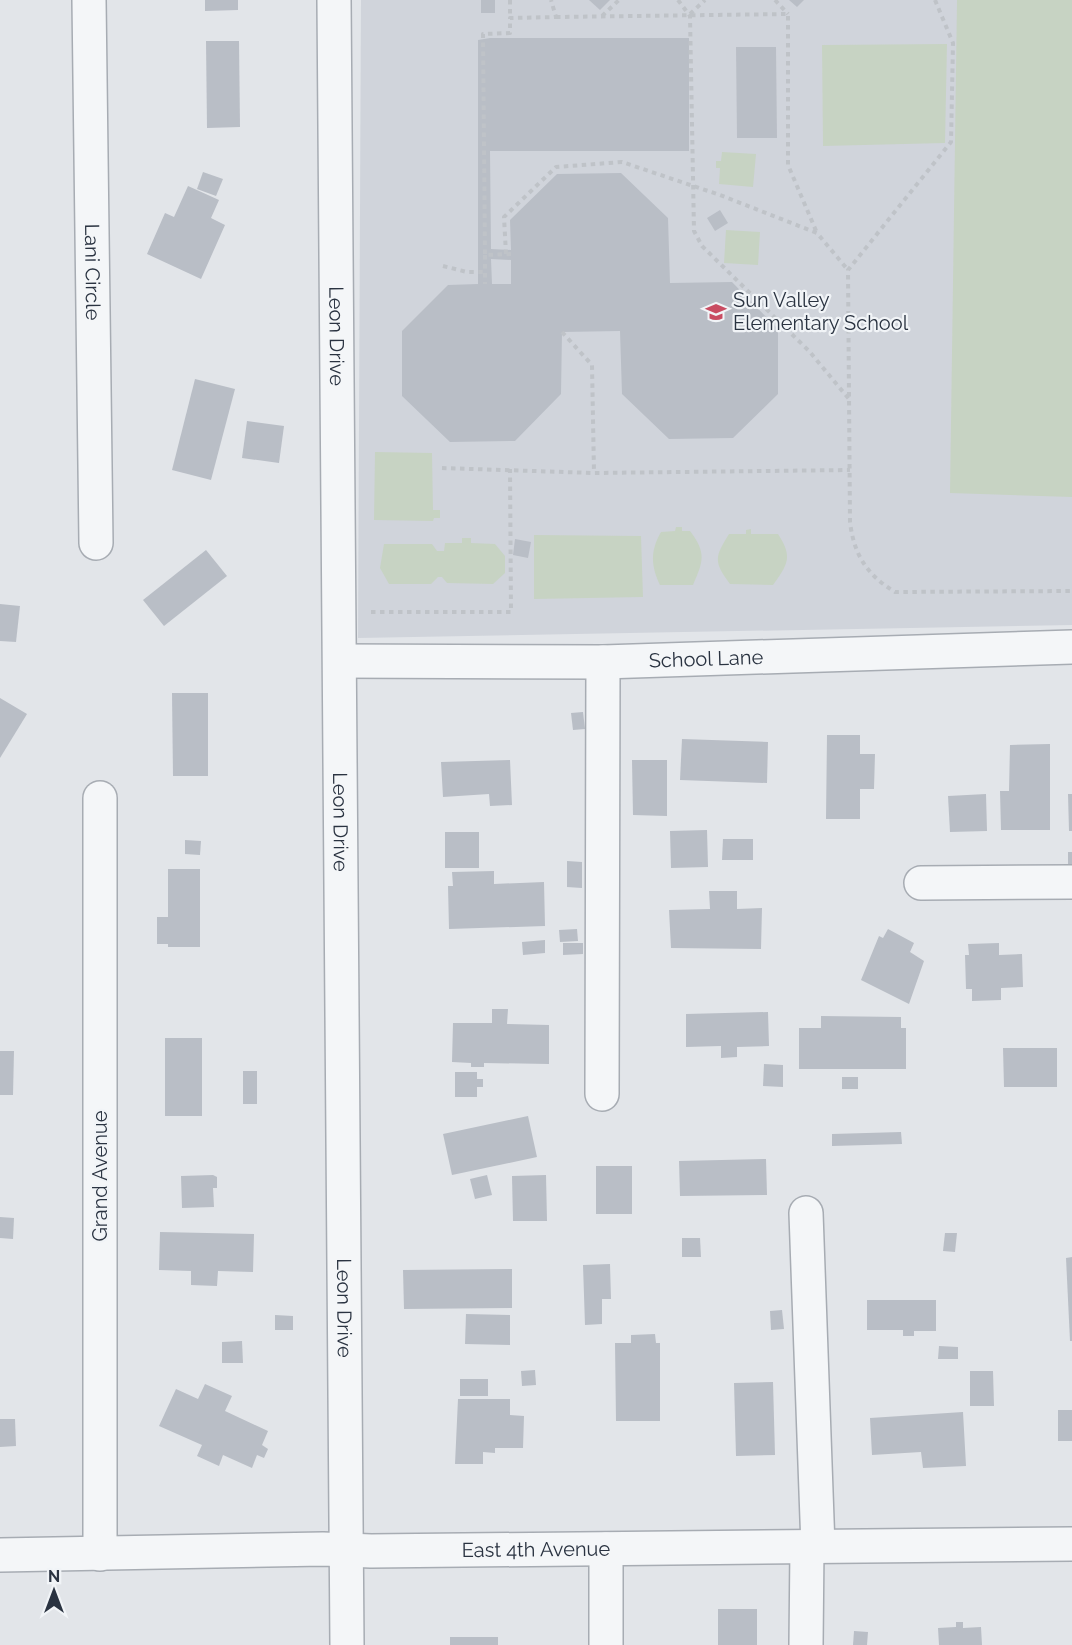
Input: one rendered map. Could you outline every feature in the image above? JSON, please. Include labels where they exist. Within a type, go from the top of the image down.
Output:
[{"type":"street","name":"Lani Circle","points":[[89,0],[96,543]]},
{"type":"street","name":"Leon Drive","points":[[334,0],[347,1645]]},
{"type":"street","name":"School Lane","points":[[340,661],[603,662],[1072,647]]},
{"type":"street","points":[[602,1094],[603,662]]},
{"type":"street","name":"Grand Avenue","points":[[100,798],[100,1554]]},
{"type":"street","points":[[921,883],[1072,882]]},
{"type":"street","points":[[806,1645],[812,1547],[807,1213]]},
{"type":"street","name":"East 4th Avenue","points":[[0,1555],[346,1549],[371,1551],[1072,1545]]},
{"type":"street","points":[[606,1549],[606,1645]]},
{"type":"path","points":[[485,284],[483,34],[510,33],[510,0]]},
{"type":"path","points":[[551,0],[556,17]]},
{"type":"path","points":[[602,17],[619,0]]},
{"type":"path","points":[[678,0],[690,15],[694,231],[702,246],[809,351],[850,400]]},
{"type":"path","points":[[690,15],[705,0]]},
{"type":"path","points":[[775,0],[788,14],[788,165],[817,233],[848,270],[853,546],[866,567],[882,584],[895,592],[1072,591]]},
{"type":"path","points":[[848,270],[951,142],[953,43],[935,0]]},
{"type":"path","points":[[510,18],[788,14]]},
{"type":"path","points":[[485,255],[508,254],[504,217],[556,167],[622,162],[692,185],[817,233]]},
{"type":"path","points":[[443,266],[467,272],[485,272]]},
{"type":"path","points":[[561,332],[592,365],[594,473]]},
{"type":"path","points":[[441,468],[594,473],[850,470]]},
{"type":"path","points":[[364,612],[511,612],[510,469]]},
{"type":"shaded area","name":"Sun Valley Elementary School","points":[[361,0],[1072,0],[1072,625],[358,638]]},
{"type":"green space","points":[[957,0],[1072,0],[1072,497],[950,493]]},
{"type":"green space","points":[[947,44],[945,143],[823,146],[822,45]]},
{"type":"green space","points":[[722,152],[756,154],[753,187],[719,184],[720,168],[716,168],[716,161],[721,161]]},
{"type":"green space","points":[[726,230],[760,232],[758,265],[724,263]]},
{"type":"green space","points":[[375,452],[432,453],[433,510],[440,510],[440,518],[434,518],[433,521],[374,520]]},
{"type":"green space","points":[[676,527],[682,527],[682,531],[690,531],[699,545],[702,558],[693,585],[660,585],[655,571],[653,552],[657,539],[661,532],[675,531]]},
{"type":"green space","points":[[751,529],[751,534],[778,534],[786,549],[785,566],[773,585],[730,584],[719,565],[719,555],[729,534],[746,534],[746,530]]},
{"type":"green space","points":[[534,535],[641,536],[643,597],[534,599]]},
{"type":"green space","points":[[462,538],[471,538],[471,543],[495,544],[505,556],[505,573],[493,584],[447,583],[442,577],[438,577],[431,584],[389,584],[380,568],[384,544],[432,544],[437,551],[444,551],[445,543],[462,543]]},
{"type":"building","points":[[205,0],[238,0],[238,10],[205,11]]},
{"type":"building","points":[[481,0],[495,0],[495,13],[481,13]]},
{"type":"building","points":[[589,0],[610,0],[600,10]]},
{"type":"building","points":[[789,0],[804,0],[797,7]]},
{"type":"building","points":[[490,38],[689,38],[689,151],[490,151],[491,249],[511,250],[510,220],[557,174],[621,173],[668,218],[670,283],[732,282],[778,329],[778,394],[733,438],[669,439],[622,394],[620,331],[562,332],[561,394],[515,441],[450,442],[402,396],[402,331],[448,285],[478,284],[478,40]],"holes":[[[491,259],[511,260],[511,284],[492,284]]]},
{"type":"building","points":[[206,41],[239,41],[240,127],[207,128]]},
{"type":"building","points":[[736,47],[776,47],[777,138],[737,138]]},
{"type":"building","points":[[203,172],[223,179],[216,196],[197,189]]},
{"type":"building","points":[[188,186],[219,200],[211,218],[225,225],[201,279],[147,254],[165,213],[174,217]]},
{"type":"building","points":[[720,210],[728,223],[715,231],[707,218]]},
{"type":"building","points":[[195,379],[235,389],[211,480],[172,470]]},
{"type":"building","points":[[247,421],[284,426],[279,463],[242,458]]},
{"type":"building","points":[[515,539],[531,542],[528,558],[513,555]]},
{"type":"building","points":[[206,550],[227,576],[164,626],[143,600]]},
{"type":"building","points":[[0,604],[20,606],[16,642],[0,641]]},
{"type":"building","points":[[172,693],[208,693],[208,776],[173,776]]},
{"type":"building","points":[[0,698],[27,714],[0,758]]},
{"type":"building","points":[[583,712],[585,729],[573,730],[571,713]]},
{"type":"building","points":[[827,735],[860,735],[860,754],[875,754],[874,789],[860,789],[860,819],[826,819]]},
{"type":"building","points":[[682,739],[768,742],[767,783],[680,780]]},
{"type":"building","points":[[1050,744],[1050,830],[1001,830],[1000,791],[1009,791],[1010,745]]},
{"type":"building","points":[[510,760],[512,805],[490,806],[489,794],[443,797],[441,762]]},
{"type":"building","points":[[632,760],[667,760],[667,816],[633,815]]},
{"type":"building","points":[[986,794],[987,831],[950,832],[948,796]]},
{"type":"building","points":[[1068,794],[1072,794],[1072,831],[1069,831]]},
{"type":"building","points":[[707,830],[708,867],[671,868],[670,831]]},
{"type":"building","points":[[445,832],[479,832],[479,868],[445,868]]},
{"type":"building","points":[[723,839],[753,839],[753,860],[722,860]]},
{"type":"building","points":[[185,840],[201,841],[200,855],[185,854]]},
{"type":"building","points":[[1068,852],[1072,852],[1072,866],[1068,866]]},
{"type":"building","points":[[567,861],[582,862],[582,888],[567,887]]},
{"type":"building","points":[[168,869],[200,869],[200,947],[168,947],[168,944],[157,944],[157,917],[168,917]]},
{"type":"building","points":[[494,871],[494,884],[544,882],[545,926],[449,929],[448,886],[453,886],[452,872]]},
{"type":"building","points":[[709,891],[737,891],[737,909],[762,908],[761,949],[671,948],[669,910],[710,909]]},
{"type":"building","points":[[577,929],[578,941],[560,942],[559,930]]},
{"type":"building","points":[[888,929],[914,943],[910,952],[924,961],[909,1004],[861,980],[879,936],[883,938]]},
{"type":"building","points":[[545,940],[545,953],[523,955],[522,942]]},
{"type":"building","points":[[563,943],[583,943],[583,954],[563,955]]},
{"type":"building","points":[[999,943],[999,955],[1022,954],[1023,987],[1001,988],[1001,1000],[972,1001],[972,989],[966,989],[965,955],[969,955],[968,944]]},
{"type":"building","points":[[492,1009],[508,1009],[507,1024],[549,1025],[549,1064],[484,1063],[484,1067],[471,1067],[471,1063],[452,1062],[453,1023],[492,1023]]},
{"type":"building","points":[[768,1012],[769,1046],[737,1047],[737,1057],[721,1058],[721,1046],[686,1047],[686,1014]]},
{"type":"building","points":[[821,1016],[901,1017],[901,1028],[906,1028],[906,1069],[799,1069],[799,1028],[821,1028]]},
{"type":"building","points":[[165,1038],[202,1038],[202,1116],[165,1116]]},
{"type":"building","points":[[1003,1048],[1057,1048],[1057,1087],[1004,1087]]},
{"type":"building","points":[[0,1051],[14,1051],[13,1095],[0,1095]]},
{"type":"building","points":[[764,1064],[783,1065],[783,1087],[763,1086]]},
{"type":"building","points":[[243,1071],[257,1071],[257,1104],[243,1104]]},
{"type":"building","points":[[455,1072],[477,1072],[477,1079],[483,1079],[483,1087],[477,1087],[477,1097],[455,1097]]},
{"type":"building","points":[[842,1077],[858,1077],[858,1089],[842,1089]]},
{"type":"building","points":[[528,1116],[537,1157],[452,1175],[443,1134]]},
{"type":"building","points":[[901,1132],[902,1144],[832,1146],[832,1134]]},
{"type":"building","points":[[766,1159],[767,1195],[680,1196],[679,1161]]},
{"type":"building","points":[[596,1166],[632,1166],[632,1214],[596,1214]]},
{"type":"building","points":[[213,1175],[217,1177],[217,1188],[213,1188],[214,1207],[182,1208],[181,1176]]},
{"type":"building","points":[[487,1175],[492,1195],[475,1199],[470,1179]]},
{"type":"building","points":[[546,1175],[547,1221],[513,1221],[512,1176]]},
{"type":"building","points":[[0,1217],[14,1218],[13,1239],[0,1238]]},
{"type":"building","points":[[160,1232],[254,1234],[253,1272],[218,1271],[217,1286],[191,1285],[191,1271],[159,1270]]},
{"type":"building","points":[[945,1233],[957,1233],[955,1252],[943,1251]]},
{"type":"building","points":[[682,1238],[700,1238],[701,1257],[682,1257]]},
{"type":"building","points":[[1072,1257],[1072,1341],[1070,1341],[1066,1258]]},
{"type":"building","points":[[610,1264],[611,1299],[602,1299],[602,1324],[585,1325],[583,1265]]},
{"type":"building","points":[[512,1269],[512,1308],[404,1309],[403,1270]]},
{"type":"building","points":[[867,1300],[936,1300],[936,1331],[914,1331],[914,1336],[903,1336],[903,1330],[867,1330]]},
{"type":"building","points":[[782,1310],[784,1329],[771,1330],[770,1311]]},
{"type":"building","points":[[466,1314],[510,1315],[510,1345],[465,1344]]},
{"type":"building","points":[[275,1315],[293,1316],[293,1330],[275,1330]]},
{"type":"building","points":[[655,1334],[656,1343],[660,1343],[660,1421],[616,1421],[615,1343],[631,1343],[631,1335]]},
{"type":"building","points":[[242,1341],[243,1363],[222,1363],[222,1342]]},
{"type":"building","points":[[939,1346],[958,1347],[958,1359],[938,1359]]},
{"type":"building","points":[[535,1370],[536,1385],[522,1386],[521,1371]]},
{"type":"building","points":[[970,1371],[993,1371],[994,1406],[970,1406]]},
{"type":"building","points":[[460,1379],[488,1379],[488,1396],[460,1396]]},
{"type":"building","points":[[773,1382],[775,1455],[736,1456],[734,1383]]},
{"type":"building","points":[[205,1384],[232,1396],[225,1411],[268,1431],[262,1445],[268,1449],[264,1458],[257,1455],[252,1468],[223,1455],[219,1466],[197,1456],[202,1445],[159,1426],[176,1389],[198,1399]]},
{"type":"building","points":[[458,1399],[510,1399],[510,1415],[524,1416],[523,1448],[495,1448],[495,1453],[483,1452],[483,1464],[455,1464]]},
{"type":"building","points":[[1058,1410],[1072,1410],[1072,1441],[1058,1441]]},
{"type":"building","points":[[963,1412],[966,1466],[923,1468],[921,1452],[872,1455],[870,1418]]},
{"type":"building","points":[[0,1419],[15,1419],[16,1446],[0,1447]]},
{"type":"building","points":[[718,1609],[757,1609],[757,1645],[718,1645]]},
{"type":"building","points":[[956,1622],[963,1622],[963,1628],[981,1627],[982,1645],[939,1645],[938,1628],[956,1627]]},
{"type":"building","points":[[854,1631],[868,1632],[867,1645],[853,1645]]},
{"type":"building","points":[[450,1637],[498,1637],[498,1645],[450,1645]]},
{"type":"place","name":"Sun Valley Elementary School","points":[[716,312]]}]
